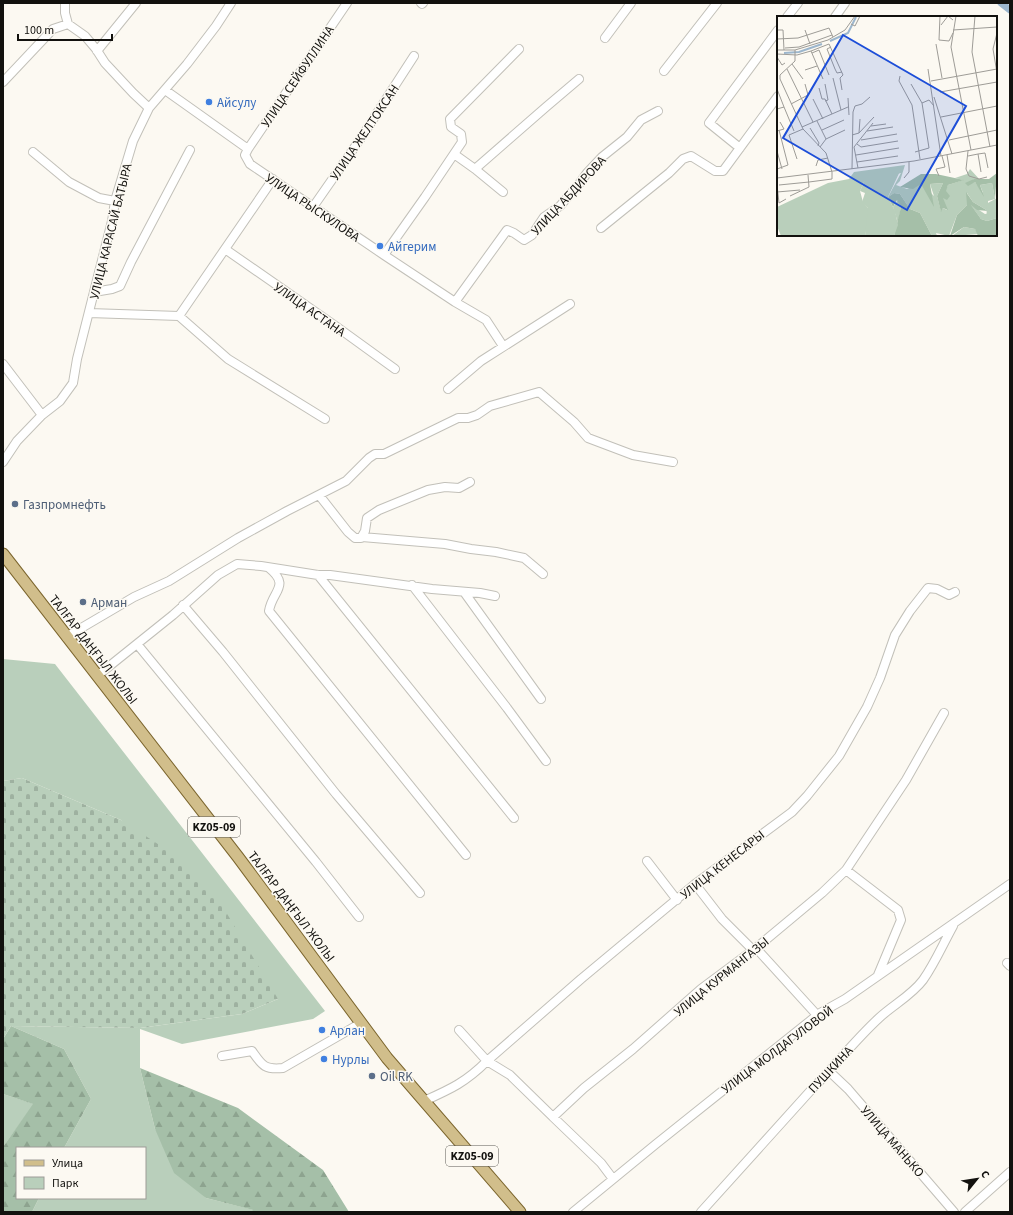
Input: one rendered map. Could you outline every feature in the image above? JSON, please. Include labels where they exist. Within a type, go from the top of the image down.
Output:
[{"type":"main road","name":"ТАЛҒАР ДАҢҒЫЛ ЖОЛЫ","points":[[3,554],[238,857],[387,1058],[520,1212]]},
{"type":"street","points":[[65,3],[65,13],[68,24],[85,36],[105,63],[148,108]]},
{"type":"street","points":[[97,51],[136,3]]},
{"type":"street","name":"УЛИЦА КАРАСАЙ БАТЫРА","points":[[3,462],[17,441],[42,415],[60,401],[73,384],[77,359],[112,221],[115,201],[133,141],[148,108],[188,64],[231,3]]},
{"type":"street","name":"УЛИЦА СЕЙФУЛЛИНА","points":[[248,149],[347,3]]},
{"type":"street","points":[[604,38],[631,3]]},
{"type":"street","points":[[664,71],[717,3]]},
{"type":"street","points":[[788,16],[798,3]]},
{"type":"street","points":[[836,16],[845,3]]},
{"type":"street","points":[[3,82],[53,29],[68,24]]},
{"type":"street","points":[[740,148],[709,123],[777,31]]},
{"type":"street","points":[[384,255],[462,142],[461,134],[451,128],[450,119],[519,49]]},
{"type":"street","name":"УЛИЦА ЖЕЛТОКСАН","points":[[313,207],[361,138],[414,56]]},
{"type":"street","points":[[475,169],[546,107],[580,80]]},
{"type":"street","points":[[165,90],[248,149]]},
{"type":"street","points":[[601,228],[669,173],[683,159],[691,156],[715,171],[723,171],[777,97]]},
{"type":"street","name":"УЛИЦА АБДИРОВА","points":[[455,302],[506,230],[514,233],[524,240],[532,235],[544,217],[560,206],[602,157],[627,137],[641,120],[658,111]]},
{"type":"street","name":"УЛИЦА РЫСКУЛОВА","points":[[248,149],[245,155],[250,164],[455,302],[486,320],[503,346]]},
{"type":"street","points":[[94,292],[120,286],[131,262],[190,150]]},
{"type":"street","points":[[33,152],[69,182],[99,198],[115,201]]},
{"type":"street","points":[[454,154],[503,192]]},
{"type":"street","points":[[179,316],[273,180]]},
{"type":"street","name":"УЛИЦА АСТАНА","points":[[225,249],[395,369]]},
{"type":"street","points":[[448,389],[481,361],[570,304]]},
{"type":"street","points":[[89,313],[179,316],[228,359],[325,420]]},
{"type":"street","points":[[3,364],[42,415]]},
{"type":"street","points":[[64,634],[134,597],[169,581],[238,538],[346,481],[375,454],[384,454],[458,418],[468,418],[477,415],[490,406],[539,392],[574,422],[588,438],[597,443],[633,455],[673,462]]},
{"type":"street","points":[[362,537],[365,531],[367,518],[379,510],[428,490],[445,487],[460,488],[470,482]]},
{"type":"street","points":[[319,495],[348,532],[355,538],[362,537],[445,544],[496,552],[524,558],[543,574]]},
{"type":"street","points":[[97,676],[218,575],[237,564],[495,596]]},
{"type":"street","points":[[269,567],[279,578],[280,584],[270,605],[269,611],[466,855]]},
{"type":"street","points":[[318,575],[514,818]]},
{"type":"street","points":[[412,585],[546,761]]},
{"type":"street","name":"УЛИЦА КЕНЕСАРЫ","points":[[424,1101],[456,1086],[472,1076],[487,1061],[581,979],[695,884],[792,812],[807,796],[839,756],[867,707],[880,678],[895,635],[910,611],[928,588],[937,589],[949,595],[955,592]]},
{"type":"street","points":[[464,592],[540,699]]},
{"type":"street","points":[[183,605],[223,652],[336,794],[420,893]]},
{"type":"street","points":[[136,644],[311,856],[359,917]]},
{"type":"street","name":"УЛИЦА КУРМАНГАЗЫ","points":[[553,1117],[584,1088],[701,989],[754,949],[822,893],[846,870],[906,780],[944,713]]},
{"type":"street","points":[[647,861],[677,900]]},
{"type":"street","points":[[846,870],[898,910],[901,920],[878,976]]},
{"type":"street","points":[[695,884],[722,919],[754,949],[817,1015]]},
{"type":"street","name":"УЛИЦА МОЛДАГУЛОВОЙ","points":[[573,1212],[817,1015],[845,999],[1010,884]]},
{"type":"street","name":"ПУШКИНА","points":[[701,1212],[812,1089],[830,1072],[856,1041],[880,1017],[905,998],[922,981],[954,924]]},
{"type":"street","points":[[222,1056],[252,1051],[262,1065],[272,1069],[282,1068],[361,1023]]},
{"type":"street","points":[[459,1030],[487,1061],[510,1075],[601,1163],[613,1179]]},
{"type":"street","name":"УЛИЦА МАНЬКО","points":[[830,1072],[848,1089],[954,1212]]},
{"type":"street","points":[[965,1212],[1010,1172]]},
{"type":"green space","points":[[3,659],[55,664],[325,1011],[313,1019],[182,1044],[140,1029],[140,1068],[155,1129],[206,1198],[254,1210],[251,1212],[32,1212],[38,1199],[146,1199],[146,1147],[65,1147],[91,1099],[64,1049],[11,1026],[140,1028],[242,1014],[278,999],[121,820],[22,778],[3,781]]},
{"type":"green space","points":[[22,778],[121,820],[164,848],[223,907],[278,999],[242,1014],[140,1028],[11,1026],[3,1039],[3,781]]},
{"type":"green space","points":[[11,1026],[64,1049],[91,1099],[65,1147],[16,1147],[16,1199],[38,1199],[32,1212],[3,1212],[3,1147],[33,1104],[3,1094],[3,1039]]},
{"type":"green space","points":[[140,1068],[238,1108],[323,1170],[349,1212],[251,1212],[253,1210],[206,1198],[174,1173],[155,1129]]},
{"type":"green space","points":[[3,1094],[34,1104],[3,1147]]},
{"type":"waterway","points":[[1001,3],[1010,10]]},
{"type":"place","name":"Айсулу","points":[[209,102]]},
{"type":"place","name":"Айгерим","points":[[380,246]]},
{"type":"place","name":"Газпромнефть","points":[[15,504]]},
{"type":"place","name":"Арман","points":[[83,602]]},
{"type":"place","name":"Арлан","points":[[322,1030]]},
{"type":"place","name":"Нурлы","points":[[324,1059]]},
{"type":"place","name":"Oil RK","points":[[372,1076]]}]
